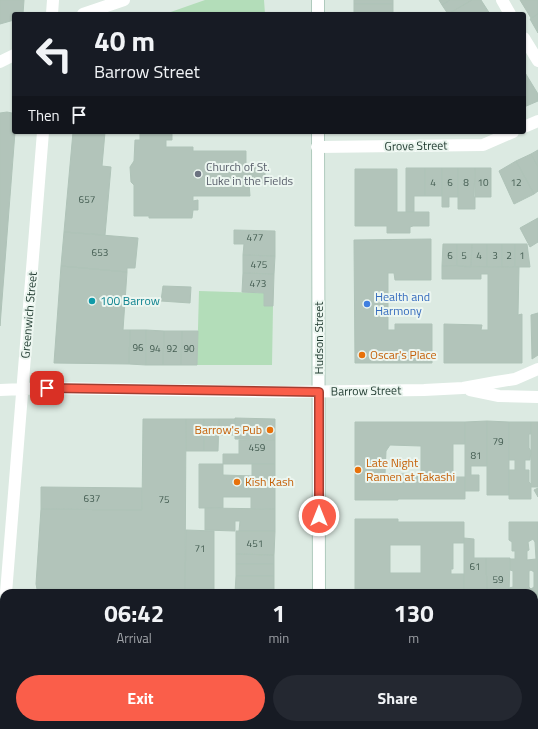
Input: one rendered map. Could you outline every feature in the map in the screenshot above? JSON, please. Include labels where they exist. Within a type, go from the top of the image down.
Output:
[{"type":"street","points":[[52,12],[53,0]]},
{"type":"street","points":[[89,12],[124,0]]},
{"type":"street","points":[[318,0],[318,12]]},
{"type":"street","points":[[502,0],[509,12]]},
{"type":"street","points":[[526,41],[538,61]]},
{"type":"street","points":[[0,62],[12,56]]},
{"type":"street","points":[[526,126],[538,121]]},
{"type":"street","name":"Greenwich Street","points":[[6,589],[44,134]]},
{"type":"street","name":"Hudson Street","points":[[318,134],[319,589]]},
{"type":"street","name":"Grove Street","points":[[317,147],[483,145],[508,134]]},
{"type":"street","name":"Barrow Street","points":[[0,390],[47,388],[319,392],[424,390],[464,388],[515,379],[538,369]]},
{"type":"street","points":[[464,388],[499,396],[538,397]]},
{"type":"green space","points":[[205,0],[264,0],[265,12],[171,12]]},
{"type":"green space","points":[[199,291],[264,293],[264,306],[273,306],[272,365],[197,365]]},
{"type":"building","points":[[0,0],[24,0],[23,12],[12,12],[12,21],[0,24]]},
{"type":"building","points":[[354,0],[393,0],[393,4],[354,4]]},
{"type":"building","points":[[439,0],[450,0],[442,5]]},
{"type":"building","points":[[450,0],[472,0],[451,12],[447,12],[442,5]]},
{"type":"building","points":[[472,0],[481,0],[489,12],[451,12]]},
{"type":"building","points":[[520,0],[538,0],[538,14],[531,18]]},
{"type":"building","points":[[354,4],[393,4],[393,12],[354,12]]},
{"type":"building","points":[[538,14],[538,33],[530,19]]},
{"type":"building","points":[[526,74],[538,94],[538,101],[526,106]]},
{"type":"building","points":[[0,113],[12,113],[12,134],[15,134],[0,326]]},
{"type":"building","points":[[73,134],[105,134],[102,166],[111,167],[105,235],[64,232]]},
{"type":"building","name":"Church of St. Luke in the Fields","points":[[140,134],[172,134],[172,140],[166,140],[166,147],[193,147],[193,151],[246,151],[246,164],[265,164],[265,183],[249,183],[250,196],[193,196],[193,201],[198,200],[198,210],[193,210],[192,218],[149,218],[149,216],[134,216],[134,185],[131,182],[130,167],[134,161],[135,140],[140,140]]},
{"type":"building","points":[[538,150],[538,167],[531,154]]},
{"type":"building","points":[[531,154],[538,167],[538,191],[534,194],[516,161]]},
{"type":"building","points":[[516,161],[534,194],[514,204],[499,171]]},
{"type":"building","points":[[406,168],[425,168],[425,196],[414,196],[414,212],[406,212]]},
{"type":"building","points":[[425,168],[442,168],[442,196],[425,196]]},
{"type":"building","points":[[442,168],[458,168],[458,197],[449,197],[449,207],[442,207]]},
{"type":"building","points":[[458,168],[475,168],[475,209],[458,209]]},
{"type":"building","points":[[475,168],[491,168],[491,197],[474,197]]},
{"type":"building","points":[[355,169],[397,169],[397,212],[429,212],[429,226],[410,227],[410,233],[387,233],[387,226],[355,226]]},
{"type":"building","points":[[538,218],[538,242],[530,247],[520,228]]},
{"type":"building","points":[[234,230],[275,231],[275,256],[243,255],[244,244],[234,244]]},
{"type":"building","points":[[64,232],[138,238],[135,268],[127,268],[127,272],[61,266]]},
{"type":"building","points":[[431,239],[431,280],[395,280],[394,273],[388,273],[388,330],[395,330],[395,324],[432,324],[432,363],[355,363],[354,240]]},
{"type":"building","points":[[443,244],[457,244],[457,266],[442,266]]},
{"type":"building","points":[[457,244],[472,244],[471,267],[457,266]]},
{"type":"building","points":[[472,244],[487,244],[487,267],[471,267]]},
{"type":"building","points":[[487,244],[502,244],[502,267],[487,267]]},
{"type":"building","points":[[502,244],[515,244],[515,267],[502,267]]},
{"type":"building","points":[[515,244],[527,244],[530,267],[515,267]]},
{"type":"building","points":[[243,255],[275,256],[274,274],[243,273]]},
{"type":"building","name":"100 Barrow","points":[[61,266],[127,272],[123,330],[130,330],[129,364],[54,363]]},
{"type":"building","points":[[442,266],[519,267],[518,315],[522,314],[522,363],[444,363],[444,324],[482,325],[481,330],[488,330],[488,274],[481,274],[481,279],[442,279]]},
{"type":"building","points":[[243,273],[274,274],[273,306],[264,306],[264,293],[242,292]]},
{"type":"building","points":[[163,286],[191,287],[190,303],[161,301]]},
{"type":"building","points":[[538,313],[538,355],[532,359],[531,315]]},
{"type":"building","points":[[130,330],[146,330],[146,365],[129,364]]},
{"type":"building","points":[[146,330],[164,331],[163,365],[146,365]]},
{"type":"building","points":[[164,331],[182,331],[181,365],[163,365]]},
{"type":"building","points":[[182,331],[198,331],[197,365],[181,365]]},
{"type":"building","points":[[235,418],[275,419],[275,440],[235,439]]},
{"type":"building","points":[[143,419],[186,419],[185,589],[37,589],[36,584],[41,509],[142,510]]},
{"type":"building","points":[[186,419],[204,419],[204,451],[186,451]]},
{"type":"building","points":[[204,419],[219,419],[218,451],[204,451]]},
{"type":"building","points":[[219,419],[235,419],[235,435],[219,435]]},
{"type":"building","points":[[487,421],[509,422],[509,495],[487,495]]},
{"type":"building","points":[[487,421],[487,466],[471,466],[471,475],[479,475],[479,491],[465,491],[465,422]]},
{"type":"building","points":[[355,422],[465,422],[465,444],[453,444],[453,477],[465,477],[465,499],[355,500]],"holes":[[[390,445],[421,446],[421,476],[411,476],[411,474],[385,474],[386,451]]]},
{"type":"building","points":[[509,422],[531,422],[531,434],[529,434],[529,448],[531,451],[530,460],[525,460],[525,470],[529,470],[531,499],[509,499],[509,470],[515,470],[515,460],[509,460]]},
{"type":"building","points":[[531,422],[538,422],[538,487],[531,487]]},
{"type":"building","points":[[239,440],[275,440],[275,464],[223,464],[223,454],[239,454]]},
{"type":"building","name":"Kish Kash","points":[[199,464],[223,464],[223,475],[252,476],[252,464],[275,464],[275,509],[251,509],[251,497],[223,497],[223,508],[199,508]]},
{"type":"building","points":[[41,487],[142,488],[142,510],[41,509]]},
{"type":"building","points":[[538,488],[538,497],[534,490]]},
{"type":"building","points":[[205,508],[275,509],[275,531],[239,531],[240,521],[235,521],[235,531],[205,530]]},
{"type":"building","points":[[355,519],[398,519],[398,522],[464,522],[464,543],[453,543],[453,569],[451,569],[451,574],[464,574],[464,589],[355,589]],"holes":[[[390,545],[421,545],[421,573],[390,573]]]},
{"type":"building","points":[[509,522],[538,522],[538,589],[531,589],[509,589],[513,587],[513,571],[510,570],[510,559],[515,559],[515,551],[512,551],[512,542],[509,540]],"holes":[[[533,539],[535,542],[536,559],[527,560],[527,551],[529,550],[528,542]],[[531,570],[534,572],[534,587],[531,589],[529,587],[529,571]]]},
{"type":"building","points":[[186,530],[214,531],[214,589],[185,589]]},
{"type":"building","points":[[236,531],[275,531],[274,555],[236,554]]},
{"type":"building","points":[[464,538],[474,539],[474,558],[486,558],[487,589],[464,589]]},
{"type":"building","points":[[236,554],[274,555],[274,564],[236,564]]},
{"type":"building","points":[[486,558],[510,558],[509,589],[487,589]]},
{"type":"building","points":[[236,564],[274,564],[274,576],[236,576]]},
{"type":"building","points":[[236,576],[274,576],[274,589],[235,589]]},
{"type":"place","name":"Church of St. Luke in the Fields","points":[[198,174]]},
{"type":"place","name":"100 Barrow","points":[[92,301]]},
{"type":"place","name":"Health and Harmony","points":[[367,304]]},
{"type":"place","name":"Oscar's Place","points":[[362,355]]},
{"type":"place","name":"Barrow's Pub","points":[[270,430]]},
{"type":"place","name":"Late Night Ramen at Takashi","points":[[358,470]]},
{"type":"place","name":"Kish Kash","points":[[237,482]]},
{"type":"route","points":[[47,388],[319,392],[319,516]]}]
